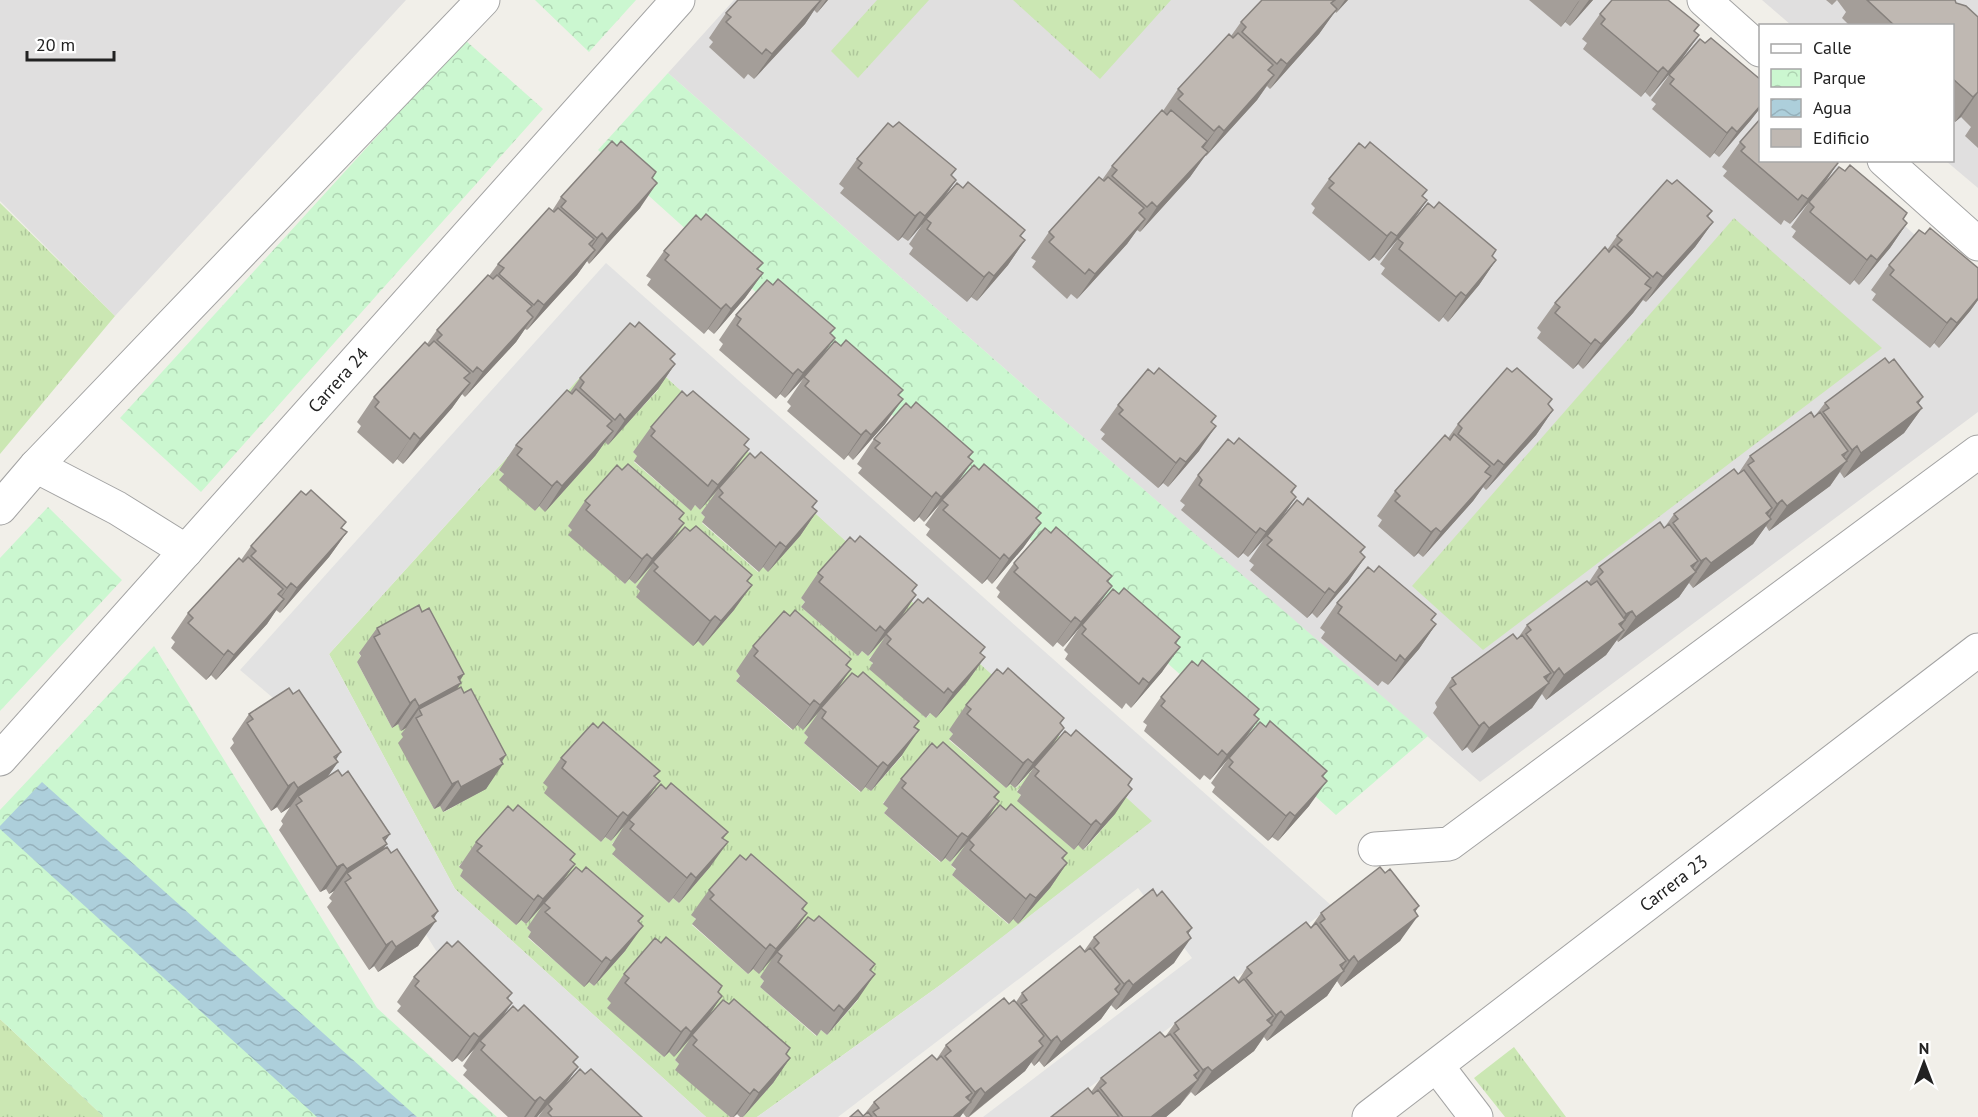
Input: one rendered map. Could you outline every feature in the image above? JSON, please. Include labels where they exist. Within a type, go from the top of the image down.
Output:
[{"type":"street","points":[[0,508],[36,466],[483,0]]},
{"type":"street","name":"Carrera 24","points":[[0,759],[678,0]]},
{"type":"street","points":[[1704,0],[1759,48]]},
{"type":"street","points":[[1886,162],[1978,244]]},
{"type":"street","points":[[1374,849],[1449,844],[1978,452]]},
{"type":"street","points":[[36,466],[117,508],[186,551]]},
{"type":"street","name":"Carrera 23","points":[[1369,1117],[1978,650]]},
{"type":"street","points":[[1437,1066],[1476,1117]]},
{"type":"shaded area","points":[[0,0],[406,0],[115,316],[0,201]]},
{"type":"shaded area","points":[[734,0],[1656,0],[1759,94],[1759,162],[1834,162],[1978,292],[1978,412],[1480,782],[668,73]]},
{"type":"shaded area","points":[[1762,0],[1978,0],[1978,188],[1947,162],[1954,162],[1954,24],[1790,24]]},
{"type":"shaded area","points":[[606,263],[1332,906],[1050,1117],[983,1117],[1192,958],[1138,888],[838,1117],[757,1117],[943,983],[1152,821],[619,334],[329,654],[455,889],[706,1117],[611,1117],[440,957],[286,709],[240,670]]},
{"type":"green space","points":[[535,0],[636,0],[589,52]]},
{"type":"green space","points":[[877,0],[929,0],[858,78],[831,51]]},
{"type":"green space","points":[[1013,0],[1171,0],[1100,79]]},
{"type":"green space","points":[[465,40],[543,109],[201,492],[120,418]]},
{"type":"green space","points":[[668,73],[1428,736],[1336,815],[598,150]]},
{"type":"green space","points":[[0,203],[115,316],[0,454]]},
{"type":"green space","points":[[1734,218],[1882,348],[1483,650],[1412,586]]},
{"type":"green space","points":[[619,334],[1153,821],[943,983],[757,1117],[743,1117],[773,1083],[768,1079],[773,1073],[717,1024],[712,1030],[706,1025],[675,1060],[680,1065],[676,1070],[730,1117],[706,1117],[455,889],[329,654]],"holes":[[[612,348],[617,352],[622,348],[657,379],[652,384],[658,390],[608,444],[602,439],[597,444],[563,413],[567,407],[562,403]],[[559,414],[594,446],[589,451],[595,456],[545,511],[539,506],[535,511],[500,480],[504,474],[499,470],[550,415],[555,419]],[[675,416],[731,464],[726,470],[731,474],[700,510],[695,505],[690,510],[634,462],[638,456],[633,452],[664,417],[670,421]],[[743,477],[799,526],[794,532],[800,536],[768,571],[763,567],[758,572],[702,523],[706,518],[701,513],[732,478],[738,483]],[[610,489],[666,538],[661,544],[666,548],[635,584],[629,579],[625,584],[569,535],[573,530],[568,526],[599,490],[605,495]],[[678,551],[734,600],[729,606],[734,610],[703,645],[698,641],[693,645],[637,597],[641,592],[636,587],[667,552],[673,556]],[[843,561],[899,610],[894,616],[899,621],[868,656],[862,651],[858,656],[801,607],[805,602],[801,598],[832,562],[838,567]],[[911,623],[967,672],[962,678],[967,682],[936,717],[931,713],[926,718],[870,669],[873,664],[869,659],[900,624],[906,628]],[[401,631],[405,637],[411,633],[447,699],[441,702],[443,708],[402,730],[398,724],[392,728],[357,662],[362,659],[359,653]],[[778,635],[833,684],[829,690],[834,694],[803,729],[797,725],[792,730],[736,681],[740,676],[736,671],[766,636],[772,641]],[[991,694],[1047,742],[1042,748],[1047,753],[1016,788],[1010,784],[1006,788],[949,740],[953,734],[949,730],[980,695],[986,699]],[[846,697],[901,746],[897,752],[902,756],[871,791],[865,787],[860,792],[804,743],[808,737],[804,733],[834,698],[840,702]],[[443,712],[447,718],[454,715],[489,780],[482,784],[485,789],[444,812],[440,806],[434,809],[399,743],[405,740],[402,734]],[[586,747],[642,795],[637,801],[642,806],[611,841],[605,837],[601,842],[545,793],[549,787],[544,783],[575,748],[580,753]],[[1059,755],[1115,804],[1110,810],[1115,814],[1084,850],[1078,845],[1074,850],[1018,801],[1021,796],[1017,791],[1048,756],[1054,761]],[[925,768],[981,816],[976,822],[982,826],[950,862],[945,858],[940,862],[884,813],[888,808],[883,803],[914,769],[920,773]],[[654,809],[710,857],[705,863],[710,867],[679,903],[673,898],[669,903],[613,855],[617,849],[612,844],[643,810],[648,814]],[[993,829],[1049,878],[1045,883],[1050,888],[1018,923],[1013,919],[1008,924],[952,875],[956,870],[951,865],[982,830],[988,835]],[[501,830],[557,879],[552,885],[557,889],[526,924],[521,920],[516,925],[460,876],[464,871],[459,866],[490,831],[496,836]],[[734,879],[789,928],[785,934],[789,938],[759,973],[753,969],[748,974],[692,925],[696,920],[692,915],[722,880],[728,885]],[[569,892],[625,940],[621,946],[625,951],[594,986],[589,982],[584,986],[528,938],[532,933],[527,928],[558,893],[564,897]],[[802,941],[857,989],[853,995],[858,1000],[827,1035],[821,1030],[816,1036],[760,987],[764,981],[760,977],[790,942],[796,946]],[[649,962],[705,1011],[700,1017],[705,1022],[674,1056],[669,1052],[664,1057],[608,1008],[612,1003],[607,999],[638,963],[644,968]]]},
{"type":"green space","points":[[48,507],[122,580],[0,711],[0,558]]},
{"type":"green space","points":[[154,646],[377,1008],[497,1117],[104,1117],[0,1019],[0,810]]},
{"type":"green space","points":[[0,1019],[104,1117],[0,1117]]},
{"type":"green space","points":[[1514,1047],[1566,1117],[1505,1117],[1474,1078]]},
{"type":"water","points":[[42,782],[417,1117],[317,1117],[0,829],[0,826]]},
{"type":"building","points":[[738,0],[821,0],[772,54],[766,49],[762,54],[726,22],[731,17],[726,13]]},
{"type":"building","points":[[1262,0],[1335,0],[1331,3],[1337,9],[1287,64],[1281,59],[1277,64],[1242,32],[1246,27],[1241,22]]},
{"type":"building","points":[[1612,0],[1668,0],[1699,25],[1694,31],[1699,35],[1668,72],[1663,67],[1658,72],[1601,24],[1605,19],[1600,14]]},
{"type":"building","points":[[1867,0],[1955,0],[1956,3],[1966,6],[1978,17],[1978,92],[1973,97],[1954,80],[1954,24],[1893,24]]},
{"type":"building","points":[[1238,33],[1273,65],[1268,70],[1274,75],[1224,131],[1219,126],[1214,131],[1178,99],[1183,94],[1178,89],[1229,34],[1233,38]]},
{"type":"building","points":[[1711,38],[1759,78],[1759,107],[1737,132],[1732,127],[1727,133],[1670,84],[1674,79],[1669,75],[1700,39],[1705,43]]},
{"type":"building","points":[[1162,110],[1167,115],[1171,110],[1207,141],[1202,147],[1208,152],[1157,207],[1152,202],[1147,207],[1112,176],[1117,170],[1112,166]]},
{"type":"building","points":[[1759,120],[1759,162],[1838,163],[1808,199],[1802,195],[1798,200],[1741,151],[1745,147],[1740,142]]},
{"type":"building","points":[[899,122],[956,169],[951,175],[956,180],[925,216],[920,212],[915,216],[858,168],[862,163],[857,159],[888,123],[893,127]]},
{"type":"building","points":[[612,141],[617,146],[621,141],[656,172],[652,178],[657,183],[607,239],[602,233],[597,238],[561,207],[566,201],[561,197]]},
{"type":"building","points":[[1370,142],[1427,190],[1422,196],[1427,200],[1397,236],[1391,232],[1387,236],[1329,188],[1334,183],[1329,179],[1359,143],[1365,148]]},
{"type":"building","points":[[1850,165],[1907,213],[1903,219],[1907,223],[1877,260],[1871,255],[1867,260],[1810,212],[1814,207],[1809,202],[1839,167],[1845,171]]},
{"type":"building","points":[[1099,177],[1104,181],[1108,177],[1144,208],[1139,213],[1145,219],[1095,274],[1089,269],[1085,274],[1049,242],[1054,237],[1049,232]]},
{"type":"building","points":[[1667,180],[1672,184],[1677,180],[1712,211],[1707,216],[1713,222],[1663,277],[1657,272],[1653,277],[1617,245],[1622,240],[1617,236]]},
{"type":"building","points":[[968,182],[1025,230],[1020,236],[1025,240],[994,276],[989,272],[984,277],[927,229],[931,223],[926,219],[957,183],[963,188]]},
{"type":"building","points":[[1439,202],[1496,250],[1492,256],[1496,260],[1466,296],[1461,292],[1456,297],[1399,249],[1403,243],[1398,239],[1428,203],[1434,208]]},
{"type":"building","points":[[549,208],[554,212],[558,208],[594,239],[589,244],[595,250],[544,305],[538,300],[534,305],[499,274],[504,268],[498,264]]},
{"type":"building","points":[[706,214],[763,263],[757,269],[763,273],[731,309],[726,304],[721,309],[665,260],[669,255],[664,251],[696,215],[701,220]]},
{"type":"building","points":[[1930,228],[1978,268],[1978,298],[1957,323],[1951,318],[1947,323],[1890,275],[1894,270],[1889,265],[1919,230],[1925,234]]},
{"type":"building","points":[[1614,246],[1650,278],[1645,284],[1651,288],[1601,344],[1595,339],[1591,344],[1555,313],[1560,307],[1555,303],[1605,247],[1609,252]]},
{"type":"building","points":[[488,275],[493,279],[497,275],[532,306],[527,311],[533,317],[483,372],[477,367],[473,372],[437,340],[442,335],[437,330]]},
{"type":"building","points":[[778,279],[835,328],[830,333],[835,338],[803,373],[798,369],[793,374],[737,325],[741,319],[736,315],[767,280],[773,285]]},
{"type":"building","points":[[639,322],[675,354],[670,359],[675,364],[625,420],[620,414],[615,420],[580,388],[584,382],[580,378],[630,323],[635,327]]},
{"type":"building","points":[[846,340],[903,390],[898,395],[903,399],[871,435],[866,430],[861,435],[805,386],[809,381],[804,377],[835,341],[841,346]]},
{"type":"building","points":[[434,341],[470,373],[464,378],[470,383],[420,439],[414,433],[410,439],[375,407],[379,402],[374,397],[425,342],[429,346]]},
{"type":"building","points":[[1885,358],[1889,363],[1894,359],[1923,397],[1917,402],[1922,408],[1861,453],[1857,446],[1852,450],[1823,412],[1829,408],[1825,403]]},
{"type":"building","points":[[1159,368],[1216,416],[1211,422],[1216,426],[1186,462],[1180,458],[1176,463],[1119,414],[1123,410],[1118,405],[1148,369],[1154,374]]},
{"type":"building","points":[[1507,368],[1512,372],[1517,368],[1552,399],[1548,404],[1553,410],[1504,465],[1498,460],[1494,465],[1458,434],[1462,428],[1458,424]]},
{"type":"building","points":[[576,389],[612,421],[607,426],[613,431],[562,486],[557,481],[552,486],[517,455],[522,449],[516,445],[567,390],[572,394]]},
{"type":"building","points":[[682,391],[687,396],[693,391],[749,439],[744,445],[749,449],[718,485],[712,480],[708,486],[651,436],[655,431],[651,427]]},
{"type":"building","points":[[916,402],[973,452],[968,457],[973,461],[941,497],[936,492],[932,497],[875,448],[880,443],[874,439],[906,403],[911,408]]},
{"type":"building","points":[[1811,412],[1814,417],[1820,412],[1848,451],[1842,455],[1847,461],[1787,506],[1782,500],[1777,504],[1748,465],[1754,461],[1750,456]]},
{"type":"building","points":[[1454,434],[1490,466],[1485,472],[1491,476],[1441,532],[1436,528],[1431,532],[1395,501],[1400,496],[1395,491],[1445,435],[1450,440]]},
{"type":"building","points":[[1239,438],[1296,486],[1291,492],[1296,497],[1266,532],[1260,528],[1256,533],[1199,485],[1202,480],[1198,475],[1228,439],[1234,444]]},
{"type":"building","points":[[761,452],[817,501],[812,507],[817,511],[786,547],[780,542],[776,547],[719,497],[723,493],[719,488],[750,453],[755,458]]},
{"type":"building","points":[[628,464],[684,513],[679,519],[684,523],[652,559],[647,554],[642,559],[586,510],[590,505],[585,501],[617,465],[622,470]]},
{"type":"building","points":[[984,464],[1041,513],[1036,518],[1041,523],[1009,559],[1004,554],[1000,559],[943,510],[948,505],[942,500],[974,465],[979,470]]},
{"type":"building","points":[[1734,469],[1738,474],[1744,470],[1772,508],[1766,513],[1771,519],[1711,563],[1706,558],[1701,561],[1673,523],[1678,519],[1674,514]]},
{"type":"building","points":[[311,490],[346,522],[341,528],[347,532],[297,588],[291,583],[287,588],[251,556],[256,551],[251,546],[301,491],[306,495]]},
{"type":"building","points":[[1308,498],[1365,547],[1360,552],[1365,557],[1335,593],[1329,588],[1325,593],[1267,545],[1272,540],[1267,536],[1297,500],[1303,505]]},
{"type":"building","points":[[1660,522],[1664,528],[1669,524],[1698,561],[1691,566],[1696,572],[1636,617],[1632,611],[1626,614],[1598,577],[1603,572],[1599,567]]},
{"type":"building","points":[[696,526],[752,575],[747,581],[752,585],[721,621],[715,616],[710,621],[654,571],[658,567],[653,562],[685,527],[690,531]]},
{"type":"building","points":[[1056,527],[1112,576],[1107,581],[1112,586],[1081,622],[1075,617],[1071,622],[1014,572],[1018,568],[1014,563],[1045,528],[1051,533]]},
{"type":"building","points":[[860,536],[917,585],[912,591],[916,595],[885,631],[880,626],[876,631],[819,582],[823,577],[818,573],[850,537],[855,542]]},
{"type":"building","points":[[248,557],[283,589],[278,594],[284,599],[234,655],[228,650],[224,655],[188,623],[193,618],[188,613],[239,558],[243,562]]},
{"type":"building","points":[[1379,566],[1436,614],[1431,620],[1436,624],[1405,660],[1400,655],[1396,661],[1338,613],[1342,607],[1337,603],[1368,567],[1374,572]]},
{"type":"building","points":[[1587,581],[1591,585],[1597,581],[1625,620],[1619,624],[1624,630],[1564,675],[1559,668],[1554,673],[1526,634],[1531,630],[1527,625]]},
{"type":"building","points":[[1124,588],[1180,637],[1175,643],[1180,647],[1149,683],[1143,678],[1139,684],[1082,634],[1086,629],[1082,625],[1113,589],[1119,594]]},
{"type":"building","points":[[928,598],[985,647],[980,653],[985,657],[953,693],[948,688],[944,693],[887,644],[891,639],[886,634],[918,599],[923,603]]},
{"type":"building","points":[[419,605],[422,612],[429,608],[464,674],[458,677],[461,683],[419,706],[415,699],[410,703],[374,637],[380,634],[377,628]]},
{"type":"building","points":[[795,610],[851,659],[846,665],[851,669],[820,705],[814,700],[810,705],[754,656],[758,651],[753,646],[784,611],[790,616]]},
{"type":"building","points":[[1513,634],[1517,639],[1522,635],[1551,673],[1544,677],[1549,683],[1489,728],[1484,722],[1479,726],[1450,688],[1456,684],[1452,678]]},
{"type":"building","points":[[1202,660],[1259,709],[1254,715],[1259,719],[1227,755],[1222,750],[1218,755],[1161,706],[1165,701],[1161,697],[1192,661],[1198,666]]},
{"type":"building","points":[[1008,668],[1064,718],[1060,723],[1064,728],[1033,763],[1028,759],[1023,763],[967,714],[971,709],[966,705],[997,669],[1003,674]]},
{"type":"building","points":[[863,672],[919,721],[914,727],[919,730],[888,766],[883,762],[878,767],[822,718],[826,712],[821,708],[852,673],[858,677]]},
{"type":"building","points":[[461,687],[464,693],[471,689],[506,755],[500,759],[503,764],[461,787],[458,781],[452,784],[416,718],[422,715],[419,709]]},
{"type":"building","points":[[289,688],[293,694],[299,690],[341,752],[334,757],[338,762],[298,788],[294,782],[288,786],[247,723],[253,719],[249,714]]},
{"type":"building","points":[[1270,721],[1327,771],[1322,776],[1327,781],[1295,816],[1290,812],[1286,816],[1229,767],[1233,762],[1229,758],[1260,722],[1266,727]]},
{"type":"building","points":[[603,722],[660,771],[654,776],[660,781],[628,816],[623,812],[618,817],[562,768],[566,762],[561,758],[593,723],[598,728]]},
{"type":"building","points":[[1076,730],[1132,779],[1128,785],[1132,789],[1101,825],[1096,820],[1091,825],[1035,776],[1039,771],[1034,767],[1065,731],[1071,736]]},
{"type":"building","points":[[943,742],[999,792],[994,797],[999,801],[968,837],[962,833],[958,837],[902,788],[906,783],[901,779],[932,743],[937,748]]},
{"type":"building","points":[[338,770],[342,776],[348,771],[390,834],[383,838],[387,844],[347,869],[343,864],[337,867],[296,805],[302,801],[298,796]]},
{"type":"building","points":[[671,783],[728,832],[722,838],[728,842],[696,878],[691,873],[687,878],[630,829],[634,824],[629,820],[661,784],[666,789]]},
{"type":"building","points":[[1011,804],[1067,853],[1062,858],[1067,863],[1036,898],[1030,894],[1026,899],[970,850],[974,845],[969,840],[1000,805],[1006,810]]},
{"type":"building","points":[[518,805],[575,854],[570,860],[575,864],[543,899],[538,895],[534,900],[477,851],[482,846],[476,842],[508,806],[513,811]]},
{"type":"building","points":[[387,847],[391,853],[397,849],[438,911],[432,916],[436,921],[396,947],[392,941],[386,945],[345,882],[351,878],[347,873]]},
{"type":"building","points":[[751,854],[807,903],[802,909],[807,913],[776,949],[770,944],[766,949],[710,899],[714,895],[709,890],[740,855],[746,860]]},
{"type":"building","points":[[576,867],[582,872],[586,867],[643,916],[638,921],[643,926],[611,961],[606,957],[602,962],[545,912],[550,908],[544,903]]},
{"type":"building","points":[[1380,867],[1385,873],[1390,869],[1419,906],[1414,910],[1418,916],[1358,962],[1354,956],[1349,961],[1320,923],[1325,919],[1321,913]]},
{"type":"building","points":[[1153,889],[1157,896],[1162,891],[1192,928],[1187,932],[1191,938],[1133,985],[1129,980],[1124,984],[1094,948],[1099,943],[1094,937]]},
{"type":"building","points":[[819,916],[875,964],[870,970],[875,974],[844,1010],[839,1005],[834,1011],[778,962],[782,956],[777,952],[808,917],[814,921]]},
{"type":"building","points":[[1306,922],[1311,928],[1316,923],[1346,961],[1340,965],[1344,971],[1285,1016],[1281,1011],[1276,1015],[1246,978],[1252,973],[1247,967]]},
{"type":"building","points":[[666,937],[722,986],[718,992],[722,996],[691,1032],[686,1027],[681,1032],[625,983],[629,978],[624,974],[655,938],[661,943]]},
{"type":"building","points":[[458,941],[512,993],[507,998],[512,1003],[479,1037],[474,1033],[470,1037],[415,986],[419,981],[414,977],[447,942],[452,947]]},
{"type":"building","points":[[1080,946],[1085,952],[1090,948],[1120,984],[1115,989],[1119,994],[1061,1042],[1057,1036],[1051,1041],[1021,1004],[1027,1000],[1022,993]]},
{"type":"building","points":[[1234,977],[1239,983],[1244,979],[1273,1016],[1267,1020],[1272,1025],[1212,1071],[1208,1067],[1203,1070],[1174,1033],[1179,1029],[1175,1023]]},
{"type":"building","points":[[1004,998],[1009,1004],[1014,1000],[1044,1036],[1039,1041],[1043,1046],[985,1093],[981,1088],[975,1092],[945,1056],[951,1051],[946,1045]]},
{"type":"building","points":[[734,999],[790,1048],[786,1054],[790,1058],[759,1093],[754,1089],[750,1094],[693,1045],[697,1040],[692,1035],[723,1000],[729,1004]]},
{"type":"building","points":[[524,1005],[578,1057],[573,1062],[578,1067],[545,1101],[540,1097],[535,1101],[481,1050],[485,1045],[480,1041],[513,1006],[518,1011]]},
{"type":"building","points":[[1160,1032],[1165,1037],[1170,1034],[1199,1071],[1194,1075],[1198,1080],[1151,1117],[1123,1117],[1100,1088],[1106,1083],[1101,1078]]},
{"type":"building","points":[[932,1055],[937,1060],[941,1056],[972,1093],[966,1097],[971,1102],[953,1117],[877,1117],[873,1112],[879,1108],[874,1102]]},
{"type":"building","points":[[580,1069],[585,1074],[591,1069],[642,1117],[552,1117],[548,1113],[552,1109],[548,1104]]},
{"type":"building","points":[[1088,1088],[1093,1094],[1098,1090],[1119,1117],[1051,1117]]},
{"type":"building","points":[[858,1110],[863,1116],[868,1112],[872,1117],[850,1117]]}]
